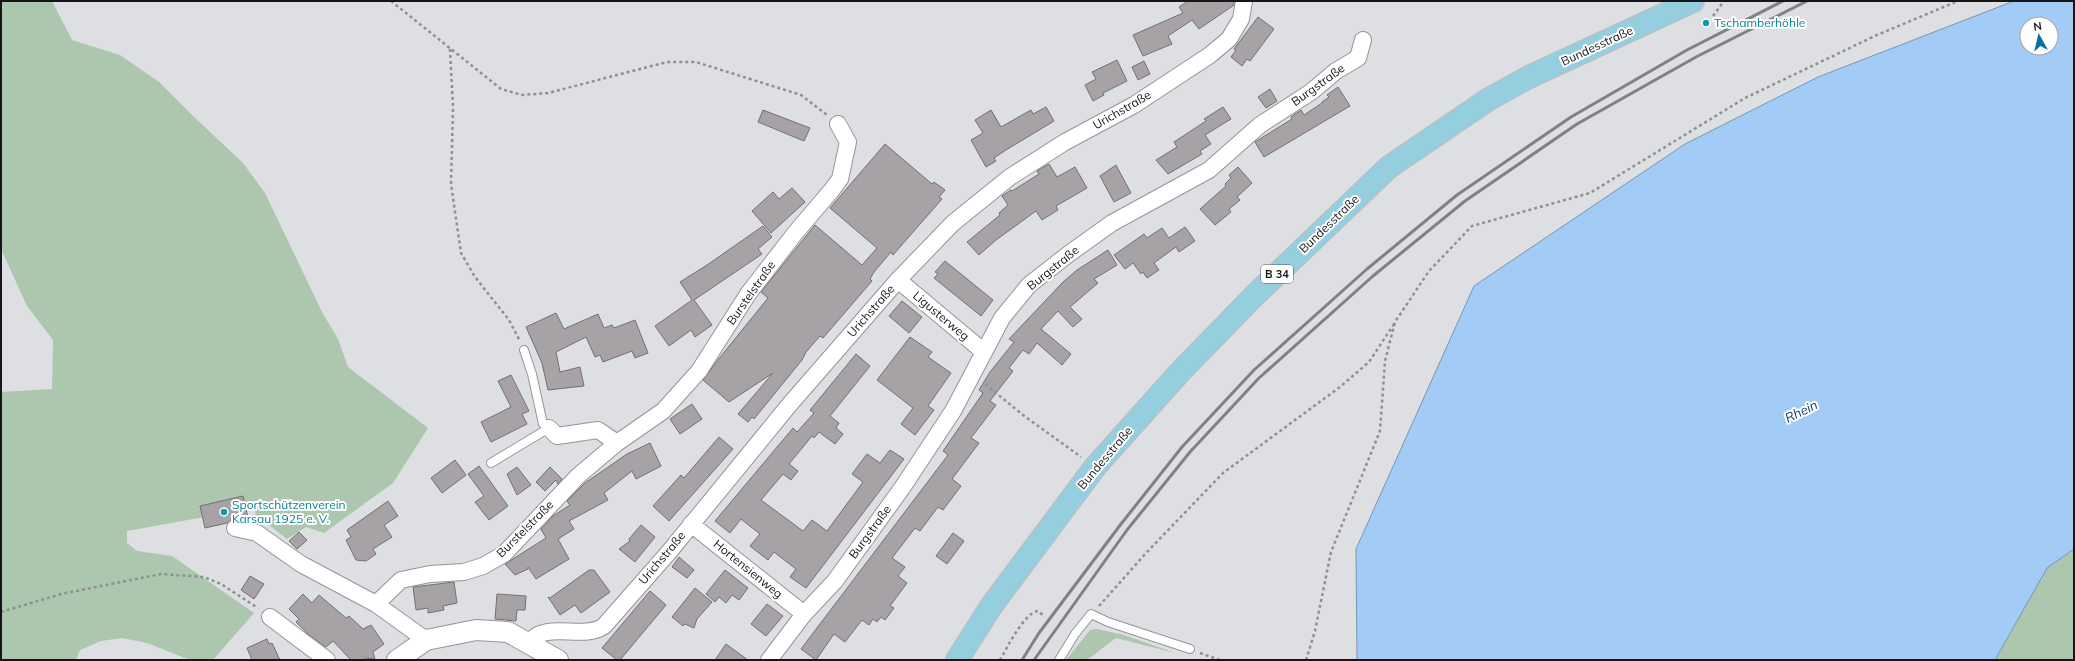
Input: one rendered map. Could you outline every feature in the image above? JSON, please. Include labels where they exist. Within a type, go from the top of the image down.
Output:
[{"type":"main road","name":"Bundesstraße","points":[[957,660],[992,605],[1095,466],[1180,372],[1254,296],[1389,167],[1489,99],[1529,77],[1694,1]]},
{"type":"street","name":"Urichstraße","points":[[528,644],[533,638],[546,632],[586,632],[599,630],[604,626],[790,404],[898,280],[953,223],[1010,177],[1065,142],[1134,105],[1224,43],[1229,39],[1241,19],[1244,1]]},
{"type":"street","name":"Burgstraße","points":[[769,660],[804,614],[835,581],[902,488],[953,411],[1002,318],[1029,285],[1112,223],[1209,170],[1260,125],[1311,92],[1336,71],[1358,58],[1363,40]]},
{"type":"street","name":"Burstelstraße","points":[[376,604],[401,580],[430,574],[464,572],[483,566],[504,554],[578,476],[617,443],[663,411],[699,371],[748,294],[796,232],[840,179],[848,142],[838,124]]},
{"type":"street","name":"Ligusterweg","points":[[898,280],[984,352]]},
{"type":"street","points":[[549,428],[557,436],[598,430],[617,443]]},
{"type":"street","name":"Hortensienweg","points":[[691,524],[804,614]]},
{"type":"street","points":[[235,528],[257,533],[301,564],[376,604],[426,640]]},
{"type":"street","points":[[270,617],[327,660]]},
{"type":"street","points":[[397,660],[426,640],[476,630],[508,632],[558,660]]},
{"type":"lane","points":[[490,463],[549,428],[543,424],[532,374],[524,350]]},
{"type":"lane","points":[[1059,660],[1075,634],[1091,614],[1108,622],[1190,649]]},
{"type":"path","points":[[391,1],[501,89],[522,95],[548,93],[667,62],[696,62],[801,95],[838,124]]},
{"type":"path","points":[[1713,16],[1724,1]]},
{"type":"path","points":[[1091,614],[1223,473],[1340,387],[1369,362],[1430,271],[1472,226],[1590,193],[1745,98],[1877,35],[1958,1]]},
{"type":"path","points":[[450,48],[453,107],[451,184],[461,253],[475,277],[508,320],[524,350]]},
{"type":"path","points":[[1306,660],[1315,631],[1331,552],[1380,431],[1385,361],[1395,322]]},
{"type":"path","points":[[972,373],[1023,414],[1095,466]]},
{"type":"path","points":[[1,612],[61,594],[161,574],[204,578],[232,591],[270,617]]},
{"type":"path","points":[[1000,660],[1024,620],[1038,610],[1044,616]]},
{"type":"path","points":[[1190,649],[1220,660]]},
{"type":"green space","points":[[1,1],[52,1],[72,40],[120,55],[159,82],[243,163],[265,193],[322,312],[338,339],[348,367],[428,428],[393,483],[324,533],[306,527],[287,539],[256,515],[254,508],[127,531],[127,543],[137,551],[172,556],[254,613],[213,660],[190,660],[147,643],[122,638],[101,641],[80,650],[76,660],[1,660],[1,392],[52,389],[53,340],[27,306],[1,249]]},
{"type":"green space","points":[[2074,549],[2074,660],[1995,660],[2047,568]]},
{"type":"green space","points":[[1097,629],[1124,635],[1175,653],[1116,638],[1087,660],[1066,660],[1090,630]]},
{"type":"water","name":"Rhein","points":[[2014,1],[2074,1],[2074,549],[2047,568],[1995,660],[1357,660],[1356,549],[1474,286],[1685,144],[1818,77]]},
{"type":"building","points":[[1188,1],[1234,1],[1234,5],[1199,29],[1192,20],[1168,36],[1172,44],[1143,56],[1133,35],[1183,13],[1179,7]]},
{"type":"building","points":[[1258,17],[1274,29],[1250,61],[1247,59],[1242,66],[1231,57],[1236,50],[1234,49]]},
{"type":"building","points":[[1117,60],[1127,81],[1103,93],[1104,95],[1093,101],[1085,85],[1096,79],[1092,72]]},
{"type":"building","points":[[1144,61],[1150,74],[1138,80],[1132,67]]},
{"type":"building","points":[[1338,87],[1350,106],[1264,157],[1255,142],[1292,119],[1291,117],[1301,110],[1304,115],[1322,103],[1329,97],[1327,95]]},
{"type":"building","points":[[1270,89],[1277,101],[1266,108],[1258,97]]},
{"type":"building","points":[[1046,107],[1054,121],[994,158],[996,161],[986,167],[971,140],[983,133],[975,120],[991,110],[1001,127],[1031,110],[1033,114]]},
{"type":"building","points":[[1223,107],[1231,119],[1205,135],[1211,144],[1200,151],[1202,154],[1168,174],[1156,160],[1177,147],[1174,142],[1206,121],[1204,119]]},
{"type":"building","points":[[763,110],[810,128],[804,141],[758,122]]},
{"type":"building","points":[[885,144],[932,184],[934,182],[945,190],[939,197],[942,199],[893,255],[891,252],[874,272],[870,279],[872,281],[823,338],[820,336],[754,419],[752,417],[748,422],[738,414],[773,373],[729,402],[703,380],[768,298],[761,292],[815,225],[862,265],[877,248],[830,208]]},
{"type":"building","points":[[1049,164],[1057,177],[1075,167],[1087,188],[1056,206],[1058,210],[1042,220],[1036,211],[996,240],[979,255],[967,242],[1000,215],[999,213],[1008,205],[1002,196],[1039,174],[1037,171]]},
{"type":"building","points":[[1116,165],[1131,193],[1114,202],[1100,176]]},
{"type":"building","points":[[1238,167],[1252,183],[1237,197],[1240,200],[1229,209],[1231,212],[1215,225],[1200,209],[1226,186],[1225,184],[1231,178],[1229,175]]},
{"type":"building","points":[[792,188],[805,202],[771,233],[752,211],[773,192],[779,199]]},
{"type":"building","points":[[763,226],[772,237],[758,249],[762,254],[694,300],[712,325],[695,337],[691,330],[669,346],[655,326],[692,300],[680,282]]},
{"type":"building","points":[[1185,227],[1195,241],[1179,252],[1176,247],[1154,263],[1159,270],[1147,278],[1143,272],[1141,274],[1133,263],[1125,269],[1114,255],[1144,234],[1147,238],[1162,228],[1169,238]]},
{"type":"building","points":[[1108,250],[1117,265],[1094,279],[1098,283],[1070,307],[1082,319],[1073,327],[1058,311],[1041,329],[1071,354],[1062,365],[1037,343],[1029,354],[1023,350],[1009,368],[1013,371],[990,401],[996,405],[971,438],[979,443],[952,479],[961,486],[943,510],[938,507],[920,531],[915,528],[892,558],[905,567],[898,576],[907,583],[890,606],[894,608],[885,620],[881,617],[877,622],[873,619],[869,625],[862,620],[845,642],[834,634],[816,660],[801,649],[948,455],[943,451],[983,393],[979,390],[990,372],[1014,342],[1009,339],[1063,282],[1077,270]]},
{"type":"building","points":[[945,261],[993,300],[981,316],[934,278],[938,274],[935,272]]},
{"type":"building","points":[[902,301],[922,317],[909,333],[889,316]]},
{"type":"building","points":[[556,313],[564,329],[598,314],[604,328],[612,325],[614,328],[635,320],[648,353],[635,358],[632,351],[603,362],[600,355],[595,357],[586,337],[556,352],[560,372],[580,367],[584,386],[548,390],[542,363],[526,327]]},
{"type":"building","points":[[910,337],[932,352],[928,357],[951,373],[928,406],[934,410],[915,435],[901,424],[913,408],[877,380]]},
{"type":"building","points":[[856,354],[870,366],[830,416],[839,423],[836,428],[843,434],[835,444],[819,432],[814,438],[812,436],[789,464],[798,471],[791,480],[783,474],[761,500],[803,531],[812,520],[827,531],[863,482],[852,474],[867,454],[880,463],[890,450],[904,459],[806,588],[790,577],[796,569],[774,552],[768,560],[750,546],[760,534],[741,519],[730,533],[715,521],[793,428],[797,432],[814,413],[810,410]]},
{"type":"building","points":[[511,375],[529,411],[522,414],[527,424],[491,442],[481,422],[511,407],[498,381]]},
{"type":"building","points":[[692,404],[702,419],[680,434],[670,419]]},
{"type":"building","points":[[719,437],[733,449],[669,521],[653,506],[681,475],[684,478]]},
{"type":"building","points":[[650,443],[661,466],[636,479],[632,471],[604,493],[608,500],[569,521],[574,529],[558,539],[569,559],[536,579],[528,567],[528,569],[515,575],[505,564],[546,538],[541,529],[553,516],[570,505],[567,501],[585,483],[627,454]]},
{"type":"building","points":[[455,460],[466,475],[442,493],[431,478]]},
{"type":"building","points":[[479,466],[508,506],[489,520],[475,502],[484,496],[468,474]]},
{"type":"building","points":[[517,467],[531,485],[517,495],[507,474]]},
{"type":"building","points":[[550,467],[562,479],[558,484],[556,480],[545,491],[536,482]]},
{"type":"building","name":"Sportschützenverein Karsau 1925 e. V.","points":[[243,496],[248,518],[233,519],[227,523],[205,528],[200,506]]},
{"type":"building","points":[[388,501],[398,516],[384,525],[392,537],[373,549],[376,554],[366,561],[356,560],[346,540],[351,537],[347,530]]},
{"type":"building","points":[[641,525],[655,537],[635,562],[619,549],[630,541],[629,539]]},
{"type":"building","points":[[299,532],[307,540],[297,549],[289,541]]},
{"type":"building","points":[[953,533],[964,541],[947,564],[936,556]]},
{"type":"building","points":[[679,557],[694,570],[687,578],[672,567]]},
{"type":"building","points":[[589,570],[594,570],[610,592],[581,613],[575,605],[560,615],[548,597],[550,598]]},
{"type":"building","points":[[725,570],[748,588],[739,600],[732,595],[726,603],[719,597],[715,602],[706,594]]},
{"type":"building","points":[[250,576],[264,584],[254,599],[241,590]]},
{"type":"building","points":[[454,582],[457,603],[443,606],[444,610],[428,613],[428,608],[416,610],[413,587]]},
{"type":"building","points":[[695,588],[712,602],[697,619],[694,628],[685,624],[683,626],[672,617]]},
{"type":"building","points":[[650,591],[666,605],[620,660],[617,660],[602,648]]},
{"type":"building","points":[[303,594],[312,603],[319,595],[346,618],[349,616],[363,629],[371,625],[384,644],[373,652],[375,659],[366,658],[362,660],[351,660],[333,641],[326,647],[309,635],[296,622],[299,619],[289,609]]},
{"type":"building","points":[[497,594],[526,596],[525,610],[517,610],[516,621],[495,619]]},
{"type":"building","points":[[767,604],[783,616],[766,636],[751,624]]},
{"type":"building","points":[[267,639],[269,644],[272,643],[280,660],[252,660],[247,648]]},
{"type":"building","points":[[726,644],[748,660],[715,660]]},
{"type":"railway","points":[[1022,660],[1039,633],[1121,524],[1182,447],[1254,370],[1367,269],[1457,195],[1571,117],[1687,50],[1783,1]]},
{"type":"railway","points":[[1034,660],[1127,530],[1190,452],[1259,378],[1373,276],[1465,201],[1577,124],[1696,57],[1807,1]]},
{"type":"place","name":"Tschamberhöhle","points":[[1706,23]]},
{"type":"place","name":"Sportschützenverein Karsau 1925 e. V.","points":[[224,512]]}]
